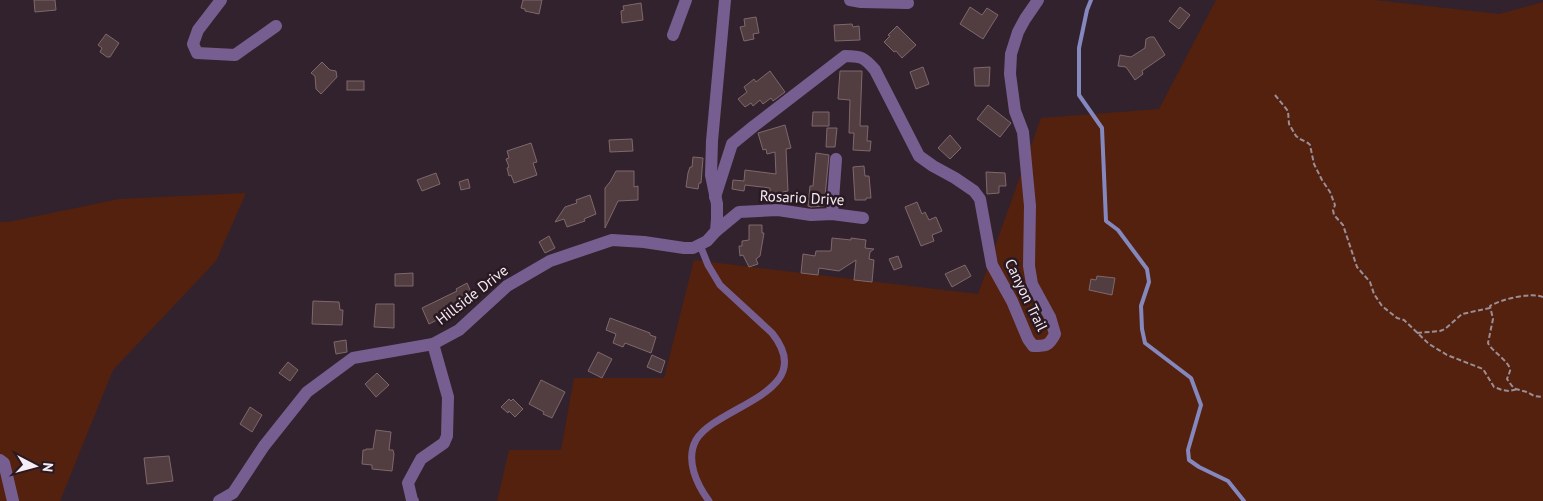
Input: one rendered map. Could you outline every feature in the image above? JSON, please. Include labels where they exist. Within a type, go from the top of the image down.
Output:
[{"type":"street","points":[[221,0],[198,30],[193,44],[197,53],[235,55],[276,26]]},
{"type":"street","points":[[673,35],[686,0]]},
{"type":"street","points":[[700,245],[707,241],[716,231],[717,204],[711,175],[712,141],[725,0]]},
{"type":"street","points":[[850,0],[908,3]]},
{"type":"street","name":"Canyon Trail","points":[[715,197],[732,144],[845,56],[858,56],[866,59],[875,70],[918,156],[974,191],[980,199],[992,266],[1012,301],[1028,339],[1034,346],[1045,346],[1052,341],[1055,334],[1050,317],[1032,284],[1028,178],[1023,132],[1015,112],[1010,74],[1011,54],[1018,32],[1038,0]]},
{"type":"street","points":[[832,214],[836,159]]},
{"type":"street","name":"Rosario Drive","points":[[716,231],[739,212],[778,210],[811,215],[832,214],[863,218]]},
{"type":"street","name":"Hillside Drive","points":[[219,501],[233,493],[264,446],[308,392],[353,358],[433,344],[459,330],[508,286],[550,261],[612,240],[644,242],[684,248],[693,248],[700,245]]},
{"type":"street","points":[[413,501],[408,484],[414,470],[421,459],[444,443],[446,436],[448,397],[433,344]]},
{"type":"street","points":[[0,460],[4,463],[14,501]]},
{"type":"lane","points":[[700,245],[708,265],[720,285],[772,333],[779,342],[785,357],[781,376],[770,388],[750,403],[718,421],[697,439],[693,449],[692,461],[701,490],[709,501]]},
{"type":"path","points":[[1275,95],[1288,111],[1289,124],[1296,136],[1310,145],[1314,164],[1330,192],[1334,205],[1334,215],[1343,225],[1358,267],[1370,282],[1374,294],[1382,306],[1397,318],[1404,320],[1429,344],[1447,355],[1483,369],[1494,388],[1509,391],[1518,389]]},
{"type":"path","points":[[1417,333],[1440,331],[1462,314],[1490,308],[1494,304],[1516,297],[1537,295],[1543,297]]},
{"type":"path","points":[[1490,308],[1493,319],[1488,345],[1509,367],[1508,381],[1518,389],[1534,396],[1543,397]]},
{"type":"shaded area","points":[[1216,0],[1375,0],[1499,14],[1543,2],[1543,501],[497,501],[509,450],[561,450],[574,378],[664,378],[694,260],[978,294],[1041,118],[1159,109]]},
{"type":"shaded area","points":[[246,193],[216,261],[113,370],[60,501],[0,501],[0,222],[8,222],[119,199]]},
{"type":"building","points":[[34,0],[55,0],[56,10],[35,12]]},
{"type":"building","points":[[523,0],[542,0],[539,14],[525,11],[525,9],[521,8]]},
{"type":"building","points":[[641,3],[643,20],[622,23],[621,11],[624,10],[623,6]]},
{"type":"building","points":[[970,7],[982,15],[987,8],[998,15],[983,39],[960,24]]},
{"type":"building","points":[[1180,7],[1190,15],[1179,29],[1169,21]]},
{"type":"building","points":[[756,17],[759,33],[753,34],[754,39],[744,41],[740,27],[745,26],[744,19]]},
{"type":"building","points":[[852,24],[853,27],[859,26],[860,40],[835,41],[834,25]]},
{"type":"building","points":[[897,26],[916,45],[902,58],[884,42]]},
{"type":"building","points":[[106,34],[119,43],[110,57],[100,52],[102,48],[98,45]]},
{"type":"building","points":[[1154,37],[1165,55],[1142,71],[1143,74],[1135,80],[1126,67],[1118,66],[1120,55],[1131,57],[1145,48],[1146,39]]},
{"type":"building","points":[[322,62],[330,70],[336,71],[337,77],[321,94],[316,89],[315,76],[311,73]]},
{"type":"building","points":[[923,67],[929,84],[916,89],[910,72]]},
{"type":"building","points":[[990,67],[989,86],[975,86],[974,68]]},
{"type":"building","points":[[770,71],[785,92],[773,101],[771,98],[763,104],[760,100],[753,106],[751,103],[745,107],[738,99],[747,92],[744,87],[754,79],[756,82]]},
{"type":"building","points":[[840,71],[862,71],[860,126],[868,126],[867,141],[871,141],[870,151],[853,150],[854,133],[849,133],[850,100],[838,99]]},
{"type":"building","points":[[347,81],[364,81],[364,90],[347,90]]},
{"type":"building","points":[[988,105],[1011,123],[1000,137],[977,119]]},
{"type":"building","points":[[813,112],[829,112],[829,126],[812,126]]},
{"type":"building","points":[[785,125],[791,148],[786,149],[788,191],[783,192],[783,194],[770,194],[770,188],[745,185],[744,191],[732,189],[733,180],[744,181],[745,170],[776,174],[775,152],[767,154],[766,149],[763,150],[758,133]]},
{"type":"building","points":[[827,128],[837,128],[835,147],[826,147]]},
{"type":"building","points":[[950,135],[961,148],[950,159],[938,148]]},
{"type":"building","points":[[632,139],[633,151],[610,152],[609,140]]},
{"type":"building","points":[[531,143],[537,162],[533,163],[537,175],[514,183],[511,175],[509,176],[507,168],[509,167],[506,159],[509,158],[507,151]]},
{"type":"building","points":[[816,153],[829,155],[824,206],[811,207],[808,206],[810,186],[813,186]]},
{"type":"building","points":[[693,157],[703,158],[701,183],[699,183],[698,189],[686,187]]},
{"type":"building","points":[[864,166],[865,176],[869,176],[871,198],[855,200],[853,167]]},
{"type":"building","points":[[616,171],[634,171],[634,187],[638,186],[638,200],[618,201],[605,228],[605,188]]},
{"type":"building","points":[[986,172],[1005,173],[1006,186],[999,186],[999,193],[987,194]]},
{"type":"building","points":[[436,173],[440,184],[422,191],[417,180]]},
{"type":"building","points":[[468,179],[470,188],[461,190],[459,182]]},
{"type":"building","points":[[590,195],[596,214],[584,219],[585,221],[567,227],[564,219],[555,222],[565,207],[577,203],[576,200]]},
{"type":"building","points":[[917,202],[922,214],[925,212],[929,220],[936,217],[942,231],[932,235],[934,241],[921,246],[905,207]]},
{"type":"building","points":[[749,225],[762,225],[762,233],[764,233],[760,256],[756,259],[758,264],[749,267],[743,255],[740,256],[739,246],[742,246],[742,241],[749,240]]},
{"type":"building","points":[[549,236],[555,248],[545,253],[539,242]]},
{"type":"building","points":[[832,238],[866,240],[865,248],[874,249],[870,252],[869,259],[874,260],[872,282],[854,280],[856,260],[839,271],[819,268],[818,275],[801,273],[803,254],[815,256],[816,251],[831,251]]},
{"type":"building","points":[[898,256],[902,267],[894,270],[889,259]]},
{"type":"building","points":[[965,265],[971,276],[952,287],[945,274]]},
{"type":"building","points":[[413,273],[413,286],[395,286],[395,274]]},
{"type":"building","points":[[1097,276],[1115,278],[1112,295],[1089,290],[1091,279],[1096,280]]},
{"type":"building","points":[[467,283],[475,301],[429,324],[422,308],[457,291],[456,289]]},
{"type":"building","points":[[313,301],[339,302],[340,310],[343,310],[342,325],[312,324]]},
{"type":"building","points":[[376,304],[394,304],[394,328],[374,327]]},
{"type":"building","points":[[610,318],[656,337],[651,353],[625,343],[623,347],[613,343],[616,334],[606,330]]},
{"type":"building","points":[[346,340],[347,352],[336,354],[334,342]]},
{"type":"building","points":[[598,352],[612,359],[602,378],[588,371]]},
{"type":"building","points":[[652,355],[665,361],[661,373],[647,367]]},
{"type":"building","points":[[288,362],[298,370],[290,381],[279,373]]},
{"type":"building","points":[[377,373],[389,385],[376,397],[365,384]]},
{"type":"building","points":[[541,380],[565,392],[552,418],[529,404]]},
{"type":"building","points":[[509,399],[511,401],[513,399],[523,409],[515,417],[501,407]]},
{"type":"building","points":[[250,407],[262,415],[252,432],[240,424]]},
{"type":"building","points":[[376,430],[391,432],[389,450],[393,450],[394,454],[392,471],[372,469],[372,465],[362,464],[363,450],[373,449]]},
{"type":"building","points":[[169,456],[173,481],[147,484],[144,458]]},
{"type":"waterway","points":[[1091,0],[1079,48],[1079,95],[1102,128],[1106,221],[1118,230],[1147,269],[1149,282],[1141,306],[1145,343],[1191,378],[1201,405],[1188,450],[1189,460],[1228,481],[1244,501]]}]
